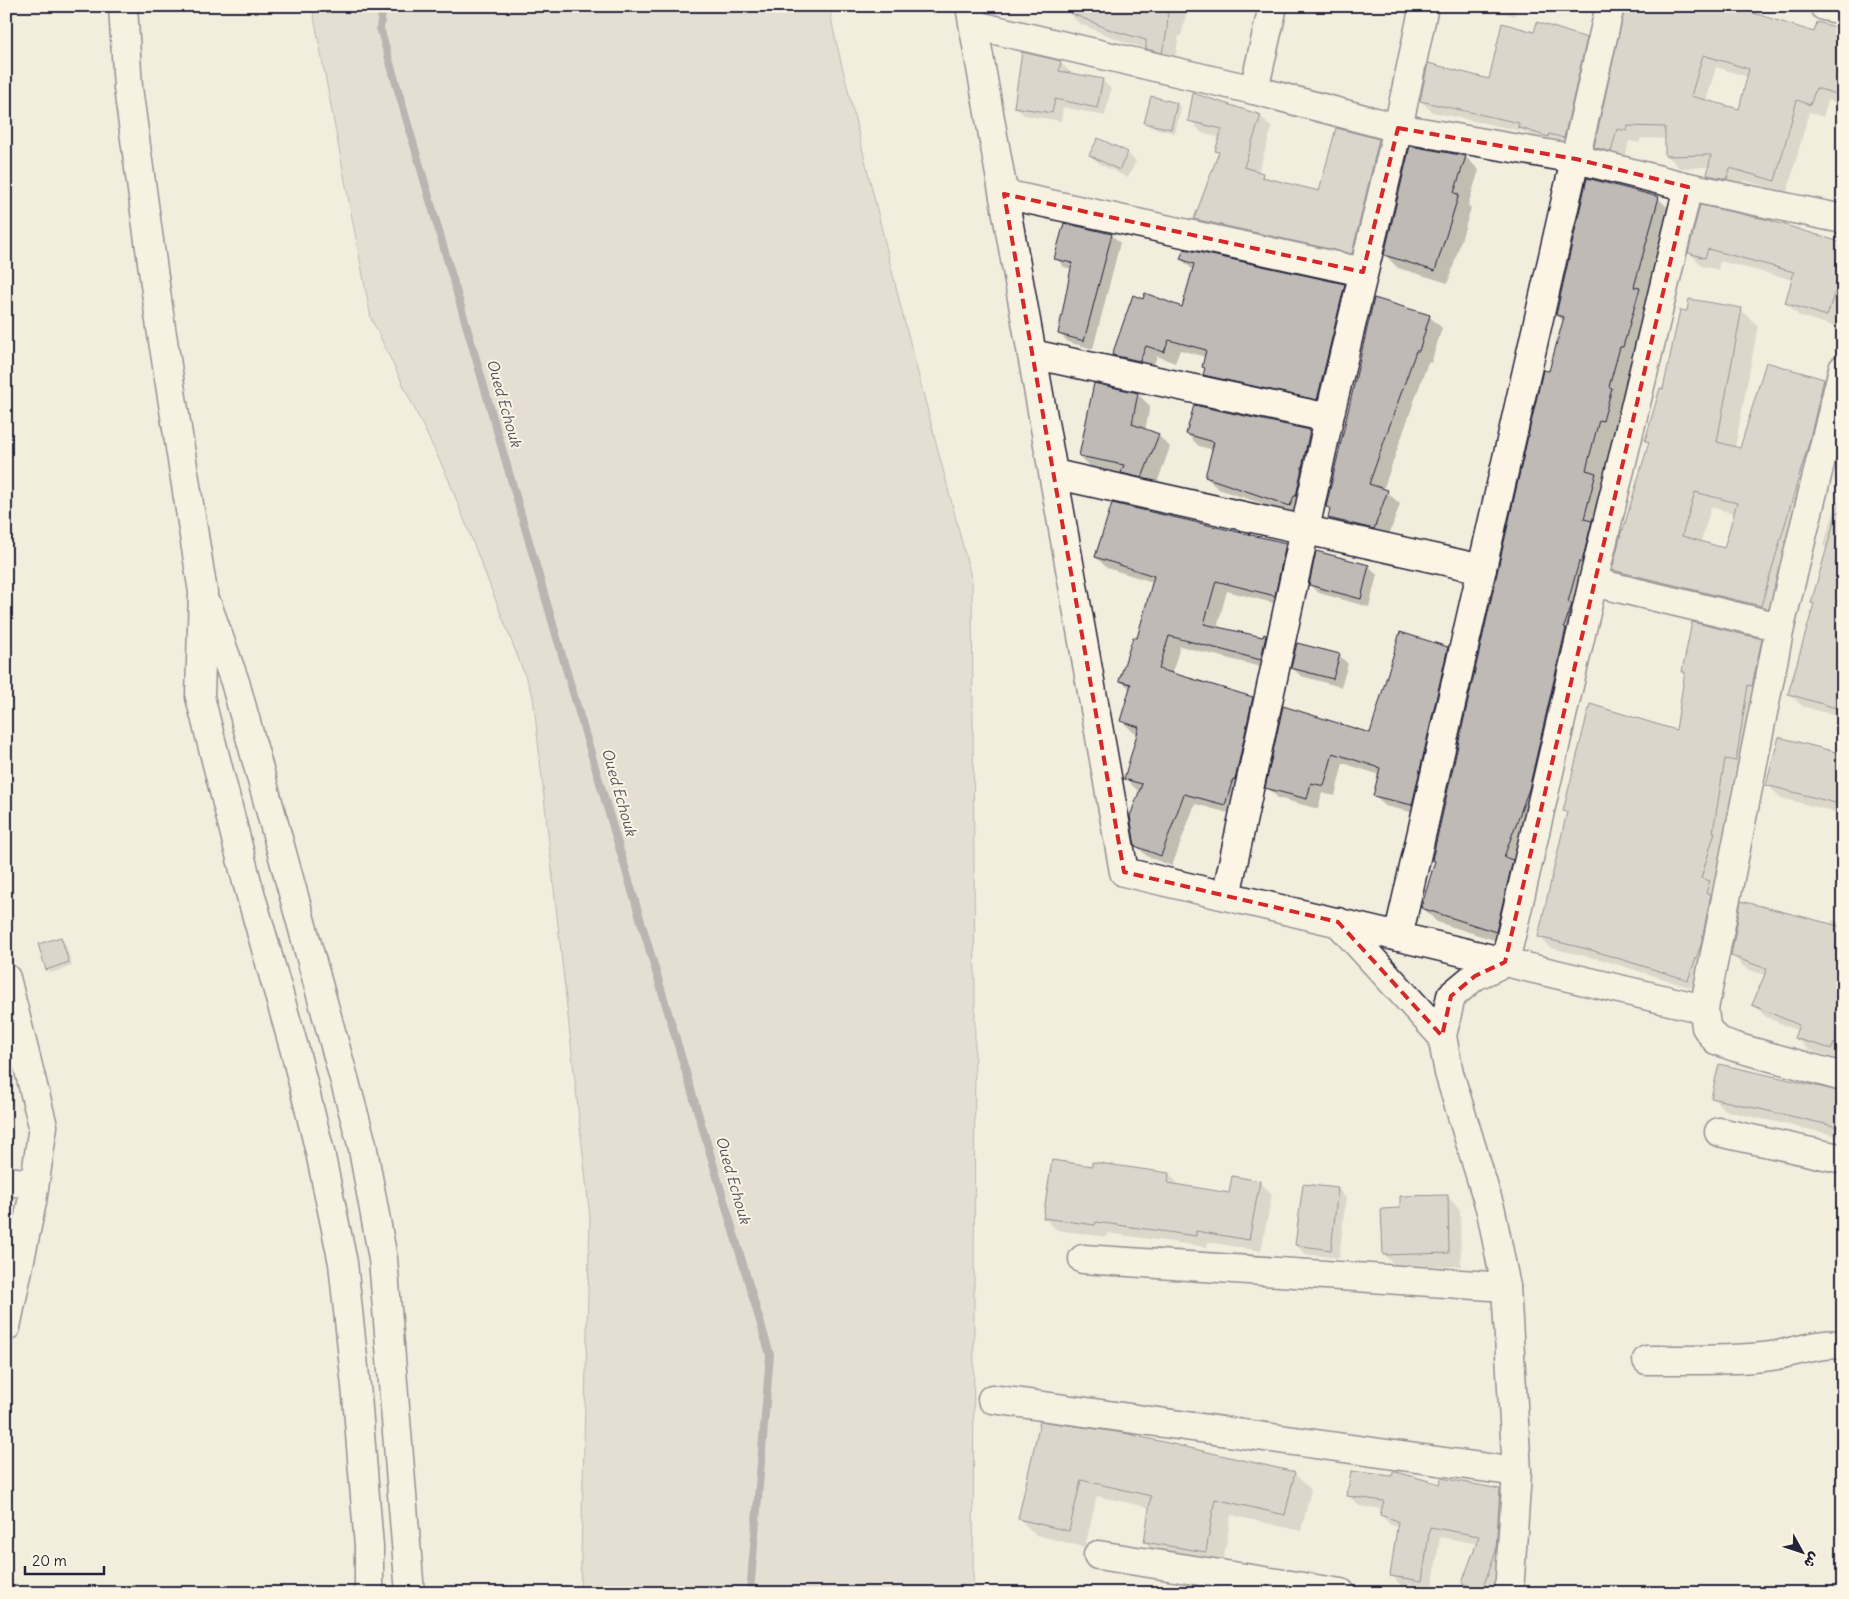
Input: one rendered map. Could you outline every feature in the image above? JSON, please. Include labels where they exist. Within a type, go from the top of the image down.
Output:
[{"type":"street","points":[[123,6],[128,88],[134,136],[161,328],[203,592],[200,696],[246,882],[295,1051],[320,1152],[343,1263],[365,1490],[369,1547],[369,1593]]},
{"type":"street","points":[[1254,90],[1273,6]]},
{"type":"street","points":[[1226,896],[1329,418],[1398,128],[1424,6]]},
{"type":"street","points":[[1398,936],[1610,6]]},
{"type":"street","points":[[1824,6],[1843,10]]},
{"type":"street","points":[[1704,1009],[1124,872],[972,16],[1398,128],[1576,160],[1843,219]]},
{"type":"street","points":[[1505,962],[1592,582],[1688,186]]},
{"type":"street","points":[[1004,194],[1363,272]]},
{"type":"street","points":[[1032,354],[1329,418]]},
{"type":"street","points":[[1843,369],[1780,627],[1704,1009],[1706,1027],[1716,1040],[1734,1047],[1843,1077]]},
{"type":"street","points":[[1054,474],[1482,569]]},
{"type":"street","points":[[1592,582],[1780,627]]},
{"type":"street","points":[[203,592],[236,682],[362,1144],[383,1259],[410,1593]]},
{"type":"street","points":[[1338,922],[1442,1036]]},
{"type":"street","points":[[1505,962],[1475,976],[1451,996],[1442,1036],[1449,1073],[1491,1211],[1506,1287],[1517,1472],[1509,1593]]},
{"type":"street","points":[[6,978],[42,1126],[34,1184],[6,1327]]},
{"type":"street","points":[[1719,1132],[1843,1159]]},
{"type":"street","points":[[6,1181],[34,1184]]},
{"type":"street","points":[[1083,1259],[1506,1287]]},
{"type":"street","points":[[1647,1360],[1715,1360],[1765,1357],[1819,1346],[1843,1345]]},
{"type":"street","points":[[992,1399],[1517,1472]]},
{"type":"street","points":[[1098,1555],[1341,1593]]},
{"type":"highlighted area","points":[[1398,128],[1576,159],[1688,187],[1505,962],[1475,976],[1451,996],[1442,1036],[1338,922],[1124,872],[1004,194],[1363,272]]},
{"type":"shaded area","points":[[312,6],[829,6],[901,308],[972,581],[975,1007],[973,1593],[580,1593],[590,1218],[533,696],[448,478],[371,318]]},
{"type":"building","points":[[1054,6],[1168,6],[1167,31],[1162,53],[1146,49],[1146,40],[1111,30]]},
{"type":"building","points":[[1625,6],[1731,6],[1814,32],[1817,22],[1843,29],[1843,96],[1816,88],[1810,105],[1797,100],[1775,181],[1730,168],[1727,179],[1707,175],[1711,155],[1665,156],[1665,127],[1628,126],[1627,131],[1617,129],[1611,152],[1594,147]],"holes":[[[1703,55],[1749,69],[1739,109],[1691,96]]]},
{"type":"building","points":[[1537,22],[1587,38],[1564,138],[1549,134],[1548,137],[1518,127],[1519,123],[1420,101],[1428,63],[1489,79],[1502,23],[1534,32]]},
{"type":"building","points":[[1022,52],[1061,61],[1059,71],[1103,79],[1097,108],[1055,99],[1052,113],[1014,107]]},
{"type":"building","points":[[1193,93],[1261,115],[1244,167],[1263,173],[1262,177],[1319,191],[1336,128],[1379,139],[1352,254],[1194,219],[1219,152],[1215,151],[1222,129],[1188,121]]},
{"type":"building","points":[[1151,96],[1177,103],[1171,129],[1144,123]]},
{"type":"building","points":[[1098,138],[1128,152],[1119,170],[1089,155]]},
{"type":"building","points":[[1410,146],[1466,156],[1454,193],[1459,194],[1435,271],[1384,255]]},
{"type":"building","points":[[1587,178],[1659,197],[1634,287],[1640,288],[1623,347],[1620,347],[1609,387],[1612,388],[1603,421],[1599,420],[1586,470],[1596,473],[1584,519],[1592,521],[1582,562],[1579,562],[1568,602],[1572,604],[1564,627],[1566,628],[1529,789],[1504,857],[1513,860],[1496,932],[1421,908],[1435,861],[1432,860],[1543,370],[1549,371],[1564,317],[1556,315]]},
{"type":"building","points":[[1700,205],[1769,220],[1843,243],[1843,267],[1827,316],[1785,303],[1794,272],[1708,249],[1705,258],[1688,253]]},
{"type":"building","points":[[1064,223],[1112,234],[1084,341],[1058,334],[1072,263],[1054,259]]},
{"type":"building","points":[[1184,249],[1345,284],[1317,400],[1203,375],[1205,368],[1202,367],[1206,350],[1169,340],[1164,352],[1146,346],[1140,361],[1112,355],[1133,295],[1143,299],[1145,293],[1182,307],[1194,264],[1180,259]]},
{"type":"building","points":[[1374,298],[1430,315],[1419,351],[1416,351],[1369,484],[1388,490],[1374,529],[1328,518],[1330,508],[1326,507]]},
{"type":"building","points":[[1689,299],[1742,308],[1717,442],[1740,448],[1766,362],[1824,379],[1808,446],[1761,606],[1612,570],[1622,529],[1649,442],[1645,441],[1660,388],[1663,389],[1680,310],[1687,311]],"holes":[[[1695,492],[1737,503],[1724,548],[1682,536]]]},
{"type":"building","points":[[1094,383],[1138,393],[1132,424],[1159,434],[1142,478],[1121,473],[1124,465],[1079,456]]},
{"type":"building","points":[[1194,405],[1310,430],[1296,496],[1294,496],[1290,506],[1205,477],[1214,442],[1186,434]]},
{"type":"building","points":[[1112,503],[1286,543],[1275,596],[1216,581],[1204,624],[1263,637],[1264,634],[1266,635],[1261,660],[1169,636],[1159,669],[1253,697],[1235,780],[1233,779],[1225,805],[1184,794],[1161,856],[1135,846],[1130,816],[1142,784],[1124,779],[1139,727],[1120,721],[1131,684],[1119,681],[1133,637],[1137,638],[1154,576],[1095,557]]},
{"type":"building","points":[[1837,512],[1843,513],[1843,710],[1788,694],[1814,604],[1811,603]]},
{"type":"building","points":[[1316,551],[1369,565],[1361,599],[1309,585]]},
{"type":"building","points":[[1692,622],[1762,639],[1752,686],[1748,685],[1736,761],[1725,759],[1713,832],[1715,832],[1701,878],[1710,881],[1706,893],[1711,894],[1701,945],[1688,980],[1591,950],[1538,937],[1567,812],[1563,811],[1590,704],[1676,730],[1685,672],[1682,672]]},
{"type":"building","points":[[1400,632],[1448,647],[1412,805],[1373,796],[1380,768],[1333,753],[1324,786],[1311,783],[1307,799],[1265,788],[1283,706],[1370,733]]},
{"type":"building","points":[[1297,643],[1340,654],[1333,679],[1291,668]]},
{"type":"building","points":[[1779,737],[1843,754],[1843,805],[1766,785]]},
{"type":"building","points":[[1741,901],[1843,927],[1843,1046],[1834,1043],[1832,1049],[1794,1038],[1799,1025],[1752,1005],[1767,969],[1731,956]]},
{"type":"building","points":[[61,937],[69,962],[46,970],[38,944]]},
{"type":"building","points":[[1719,1064],[1843,1092],[1843,1128],[1711,1098]]},
{"type":"building","points":[[1052,1160],[1092,1166],[1092,1162],[1169,1173],[1168,1183],[1229,1193],[1232,1176],[1260,1181],[1249,1240],[1196,1231],[1196,1236],[1096,1222],[1095,1225],[1043,1218]]},
{"type":"building","points":[[1303,1184],[1338,1188],[1331,1250],[1295,1245]]},
{"type":"building","points":[[1448,1195],[1449,1253],[1383,1255],[1381,1209],[1400,1208],[1400,1196]]},
{"type":"building","points":[[1040,1421],[1124,1433],[1295,1472],[1285,1515],[1215,1499],[1206,1552],[1144,1542],[1151,1496],[1081,1480],[1069,1531],[1018,1519]]},
{"type":"building","points":[[1351,1471],[1392,1476],[1393,1471],[1440,1484],[1441,1478],[1500,1489],[1496,1551],[1482,1590],[1462,1583],[1479,1536],[1430,1527],[1422,1581],[1390,1576],[1398,1521],[1380,1515],[1384,1501],[1347,1496]]},
{"type":"waterway","name":"Oued Echouk","points":[[383,6],[380,28],[566,669],[770,1355],[750,1593]]}]
